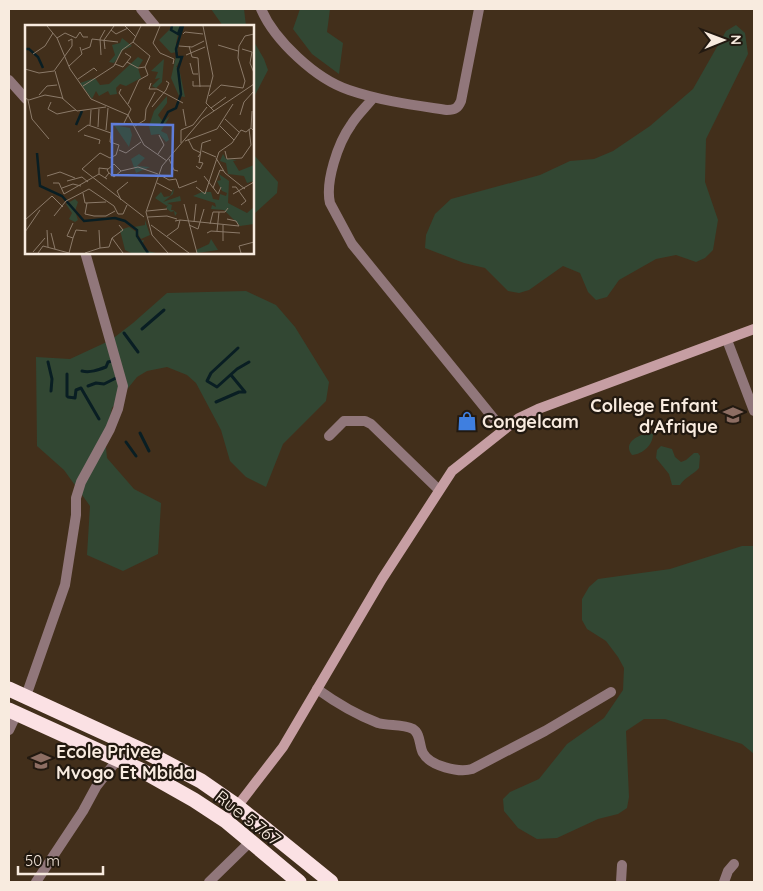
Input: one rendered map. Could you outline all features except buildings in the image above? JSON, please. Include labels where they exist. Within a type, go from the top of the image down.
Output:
[{"type":"highway","points":[[9,689],[153,756],[201,781],[237,806],[331,882]]},
{"type":"highway","name":"Rue 5.767","points":[[13,712],[148,774],[226,821],[299,882]]},
{"type":"main road","points":[[226,821],[283,747],[382,579],[452,471],[519,418],[538,409],[754,329]]},
{"type":"street","points":[[141,9],[153,25]]},
{"type":"street","points":[[261,9],[272,30],[299,59],[332,83],[347,90],[374,98],[447,110],[453,110],[458,107],[461,101],[479,9]]},
{"type":"street","points":[[9,80],[25,98]]},
{"type":"street","points":[[374,98],[350,126],[341,143],[330,180],[328,195],[330,203],[352,244],[503,430]]},
{"type":"street","points":[[26,696],[65,585],[76,515],[76,498],[81,482],[110,429],[118,409],[123,386],[86,254]]},
{"type":"street","points":[[727,340],[754,411]]},
{"type":"street","points":[[328,436],[344,421],[365,421],[371,424],[439,490]]},
{"type":"street","points":[[317,690],[339,704],[379,723],[412,729],[418,734],[422,752],[427,758],[433,762],[463,772],[545,731],[610,692]]},
{"type":"street","points":[[9,730],[13,712]]},
{"type":"street","points":[[36,882],[96,788],[118,759]]},
{"type":"street","points":[[209,882],[250,842]]},
{"type":"street","points":[[724,882],[728,871],[734,864]]},
{"type":"street","points":[[621,882],[622,865]]},
{"type":"green space","points":[[211,9],[244,9],[246,25],[222,25]]},
{"type":"green space","points":[[300,9],[330,9],[327,32],[343,43],[339,74],[312,54],[293,29]]},
{"type":"green space","points":[[736,25],[745,33],[748,54],[706,139],[705,182],[718,220],[713,250],[705,258],[696,262],[676,255],[656,259],[619,280],[607,297],[596,300],[588,292],[580,273],[563,266],[529,290],[519,293],[508,291],[485,268],[464,263],[425,248],[426,235],[435,214],[451,199],[540,175],[570,161],[594,159],[613,151],[650,126],[693,89],[726,31]]},
{"type":"green space","points":[[254,42],[264,59],[268,70],[254,97]]},
{"type":"green space","points":[[254,155],[278,182],[277,193],[254,214]]},
{"type":"green space","points":[[246,291],[276,305],[295,327],[329,382],[326,401],[283,444],[266,487],[246,477],[230,461],[221,430],[196,383],[187,375],[167,367],[147,371],[137,377],[112,408],[105,438],[107,458],[134,489],[161,503],[158,554],[123,571],[87,555],[90,506],[64,470],[37,446],[36,357],[70,359],[111,340],[167,293]]},
{"type":"green space","points":[[653,434],[653,438],[647,448],[640,453],[632,455],[629,451],[630,443],[641,435]]},
{"type":"green space","points":[[661,446],[672,449],[675,457],[681,462],[694,453],[698,453],[700,456],[699,468],[680,485],[672,485],[669,474],[656,458],[657,450]]},
{"type":"green space","points":[[742,546],[754,546],[754,754],[742,744],[665,719],[644,719],[626,731],[629,797],[627,808],[618,814],[598,819],[557,838],[537,839],[518,828],[504,811],[503,799],[510,792],[539,779],[567,744],[604,718],[623,690],[624,668],[618,657],[606,641],[587,629],[582,620],[582,599],[589,587],[598,579],[670,569]]},
{"type":"waterway","points":[[142,329],[164,310]]},
{"type":"waterway","points":[[124,333],[138,352]]},
{"type":"waterway","points":[[238,348],[211,373],[207,381],[217,387],[237,369],[249,362]]},
{"type":"waterway","points":[[82,371],[100,369],[106,367],[108,362],[112,361]]},
{"type":"waterway","points":[[48,362],[52,379],[51,391]]},
{"type":"waterway","points":[[67,374],[67,396]]},
{"type":"waterway","points":[[216,402],[239,392],[245,392],[231,375]]},
{"type":"waterway","points":[[88,386],[96,383],[104,384],[118,377]]},
{"type":"waterway","points":[[68,397],[75,398],[76,390],[81,388],[99,419]]},
{"type":"waterway","points":[[140,433],[149,451]]},
{"type":"waterway","points":[[126,442],[136,456]]},
{"type":"place","name":"College Enfant d'Afrique","points":[[733,415]]},
{"type":"place","name":"Congelcam","points":[[467,421]]},
{"type":"place","name":"Ecole Privee Mvogo Et Mbida","points":[[41,761]]}]
